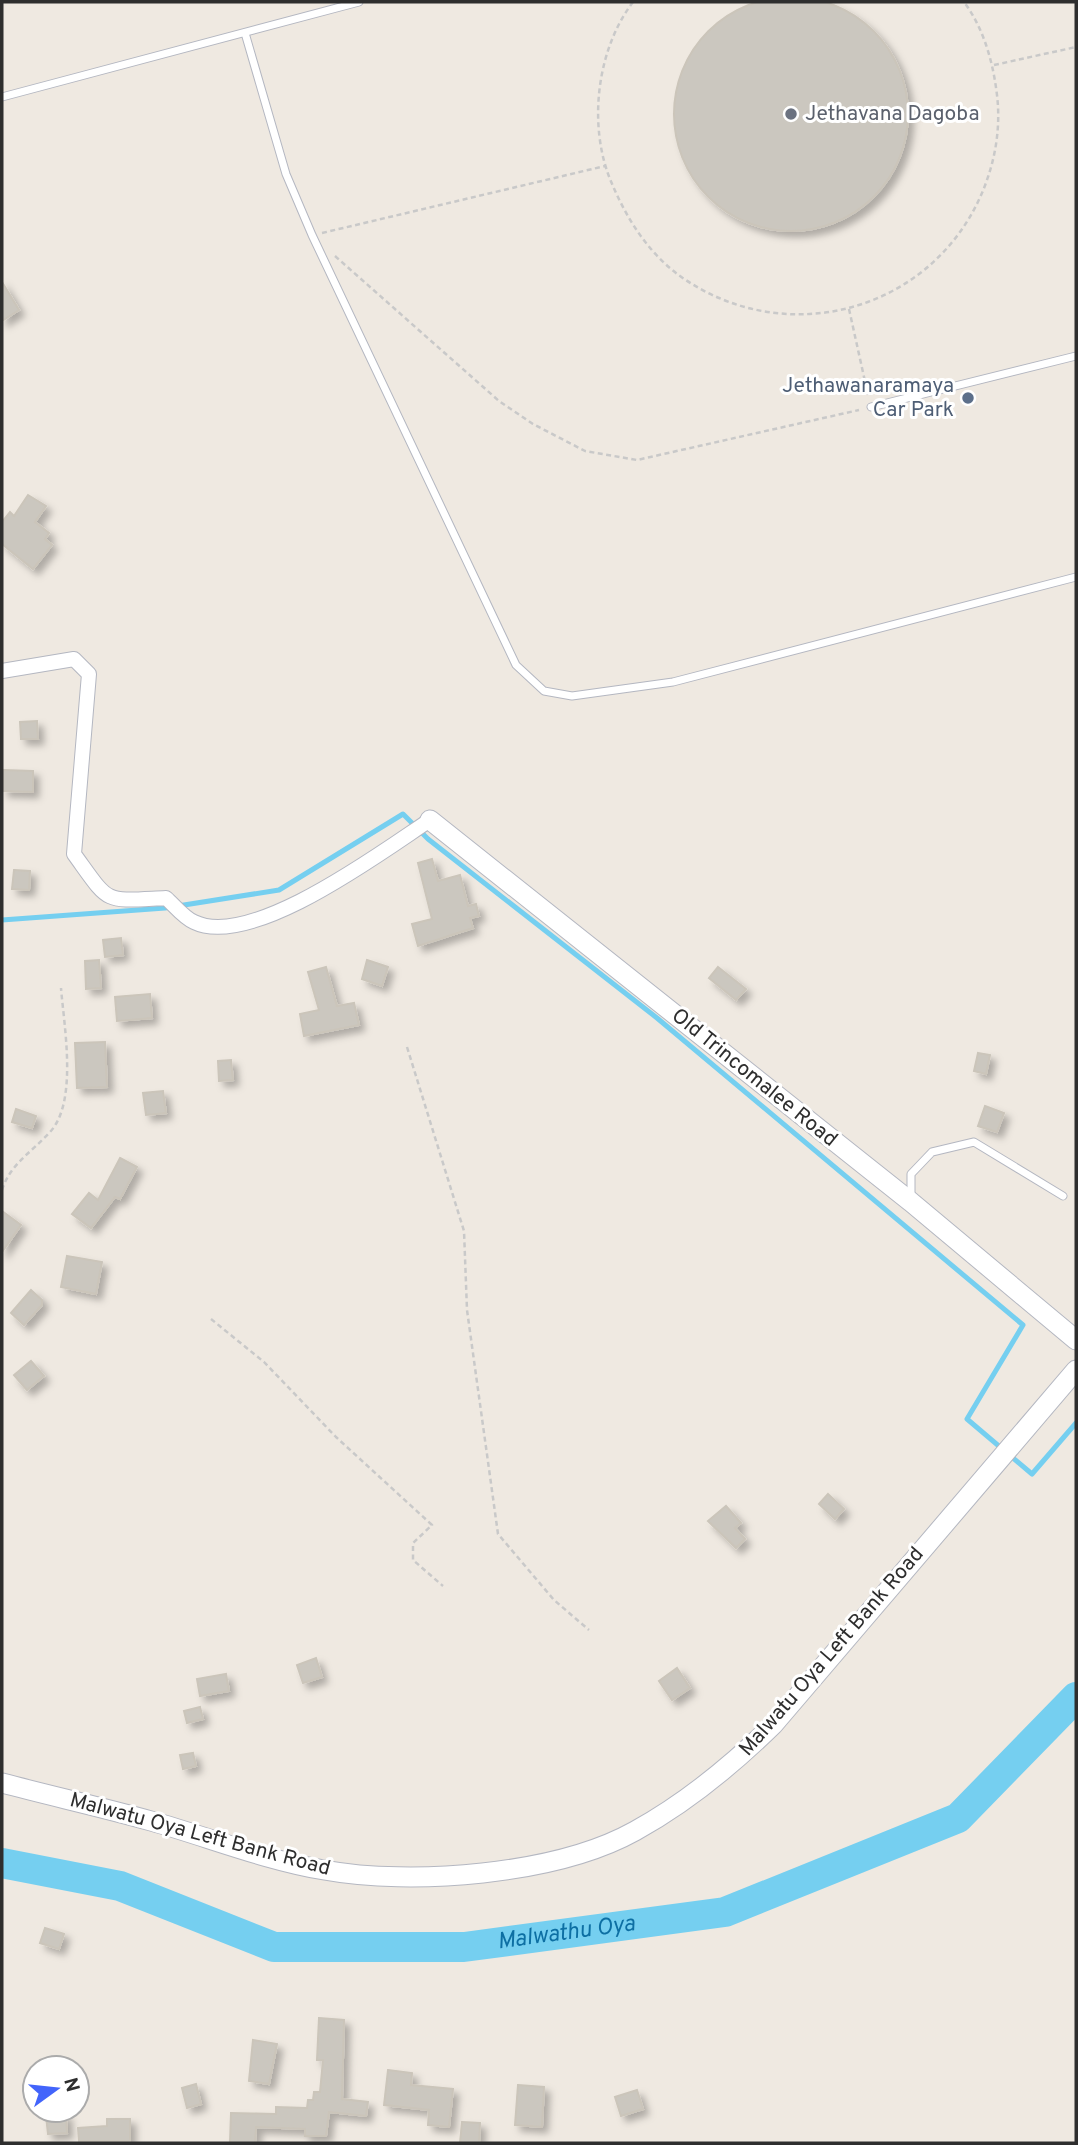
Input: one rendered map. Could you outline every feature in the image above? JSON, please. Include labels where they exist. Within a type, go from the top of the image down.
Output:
[{"type":"main road","name":"Old Trincomalee Road","points":[[430,820],[911,1202],[1076,1340]]},
{"type":"main road","name":"Malwatu Oya Left Bank Road","points":[[2,1783],[149,1821],[282,1861],[367,1876],[405,1878],[480,1872],[548,1860],[599,1846],[651,1821],[738,1759],[773,1725],[1076,1370]]},
{"type":"street","points":[[2,671],[74,659],[89,674],[74,854],[105,896],[118,900],[166,898],[194,923],[227,926],[259,919],[323,891],[430,820]]},
{"type":"lane","points":[[2,97],[359,2]]},
{"type":"lane","points":[[245,33],[286,174],[312,235],[516,665],[544,691],[572,696],[673,682],[1076,576]]},
{"type":"lane","points":[[871,407],[1076,356]]},
{"type":"lane","points":[[911,1202],[911,1174],[932,1152],[974,1142],[1063,1196]]},
{"type":"path","points":[[633,2],[625,13],[605,61],[598,114],[605,166],[622,208],[647,245],[679,276],[718,298],[760,312],[805,315],[849,309],[897,290],[939,258],[971,217],[992,169],[1000,117],[993,65],[974,15],[964,2]]},
{"type":"path","points":[[993,65],[1076,47]]},
{"type":"path","points":[[312,235],[605,166]]},
{"type":"path","points":[[312,235],[499,401],[533,424],[585,451],[637,460],[871,407],[849,309]]},
{"type":"path","points":[[2,1190],[7,1173],[52,1130],[61,1114],[67,1067],[61,988]]},
{"type":"path","points":[[407,1047],[464,1231],[467,1310],[498,1534],[554,1600],[589,1630]]},
{"type":"path","points":[[211,1319],[264,1362],[336,1437],[432,1525],[413,1543],[413,1560],[443,1586]]},
{"type":"building","name":"Jethavana Dagoba","points":[[791,-3],[836,6],[856,17],[881,40],[899,69],[908,114],[899,159],[888,179],[865,204],[836,222],[791,231],[746,222],[726,211],[701,188],[683,159],[674,114],[683,69],[694,49],[717,24],[746,6]]},
{"type":"building","points":[[2,282],[19,310],[2,321]]},
{"type":"building","points":[[28,495],[46,506],[35,522],[49,533],[45,539],[52,545],[33,569],[2,544],[2,522],[10,512],[14,516]]},
{"type":"building","points":[[37,721],[38,739],[21,739],[20,722]]},
{"type":"building","points":[[3,770],[33,771],[33,792],[3,791]]},
{"type":"building","points":[[432,859],[438,881],[460,875],[468,906],[476,904],[479,916],[470,918],[473,928],[418,946],[412,924],[432,919],[418,863]]},
{"type":"building","points":[[14,870],[30,871],[29,890],[12,889]]},
{"type":"building","points":[[121,938],[123,955],[105,957],[103,940]]},
{"type":"building","points":[[99,960],[101,988],[86,989],[85,961]]},
{"type":"building","points":[[367,960],[388,967],[382,986],[362,979]]},
{"type":"building","points":[[326,967],[337,1006],[354,1003],[359,1025],[304,1036],[300,1014],[319,1010],[308,972]]},
{"type":"building","points":[[718,967],[746,989],[736,1000],[709,978]]},
{"type":"building","points":[[150,994],[152,1018],[117,1021],[115,997]]},
{"type":"building","points":[[105,1042],[107,1087],[77,1088],[75,1043]]},
{"type":"building","points":[[978,1053],[990,1055],[986,1074],[974,1071]]},
{"type":"building","points":[[231,1060],[233,1080],[219,1081],[218,1061]]},
{"type":"building","points":[[163,1091],[166,1113],[146,1115],[143,1093]]},
{"type":"building","points":[[985,1106],[1004,1113],[997,1132],[978,1126]]},
{"type":"building","points":[[16,1109],[36,1116],[32,1128],[12,1122]]},
{"type":"building","points":[[120,1158],[137,1167],[120,1199],[115,1197],[91,1228],[72,1214],[89,1193],[98,1200]]},
{"type":"building","points":[[2,1211],[21,1225],[2,1252]]},
{"type":"building","points":[[67,1256],[102,1262],[96,1294],[61,1287]]},
{"type":"building","points":[[31,1290],[42,1300],[42,1305],[24,1325],[11,1313]]},
{"type":"building","points":[[31,1361],[44,1376],[27,1390],[14,1375]]},
{"type":"building","points":[[828,1494],[844,1509],[835,1519],[819,1504]]},
{"type":"building","points":[[726,1506],[741,1523],[735,1528],[745,1539],[736,1548],[708,1521]]},
{"type":"building","points":[[316,1658],[322,1677],[303,1683],[297,1665]]},
{"type":"building","points":[[677,1668],[690,1688],[672,1700],[659,1681]]},
{"type":"building","points":[[226,1674],[229,1691],[200,1696],[197,1679]]},
{"type":"building","points":[[200,1707],[203,1719],[187,1723],[184,1711]]},
{"type":"building","points":[[193,1753],[196,1766],[183,1769],[180,1755]]},
{"type":"building","points":[[45,1928],[64,1934],[59,1949],[40,1943]]},
{"type":"building","points":[[319,2018],[344,2020],[342,2099],[368,2102],[366,2116],[329,2112],[326,2136],[305,2136],[305,2129],[256,2127],[255,2143],[230,2143],[231,2113],[276,2114],[276,2107],[307,2108],[308,2100],[313,2100],[314,2092],[320,2092],[323,2060],[317,2060]]},
{"type":"building","points":[[253,2040],[277,2044],[269,2084],[249,2081]]},
{"type":"building","points":[[388,2070],[412,2073],[411,2085],[453,2089],[449,2127],[428,2125],[429,2110],[384,2105]]},
{"type":"building","points":[[196,2084],[201,2104],[187,2108],[182,2088]]},
{"type":"building","points":[[518,2085],[544,2087],[542,2127],[515,2125]]},
{"type":"building","points":[[637,2090],[643,2109],[621,2116],[615,2097]]},
{"type":"building","points":[[107,2119],[130,2119],[130,2141],[79,2141],[78,2128],[107,2126]]},
{"type":"building","points":[[462,2122],[480,2123],[479,2143],[460,2143]]},
{"type":"building","points":[[47,2124],[67,2124],[67,2133],[48,2134]]},
{"type":"waterway","points":[[2,920],[165,908],[279,890],[403,814],[428,839],[657,1018],[1023,1325],[967,1419],[1032,1474],[1076,1423]]},
{"type":"waterway","name":"Malwathu Oya","points":[[2,1863],[120,1886],[274,1947],[464,1947],[725,1912],[958,1818],[1076,1697]]},
{"type":"place","name":"Jethavana Dagoba","points":[[791,114]]},
{"type":"place","name":"Jethawanaramaya Car Park","points":[[968,398]]}]
